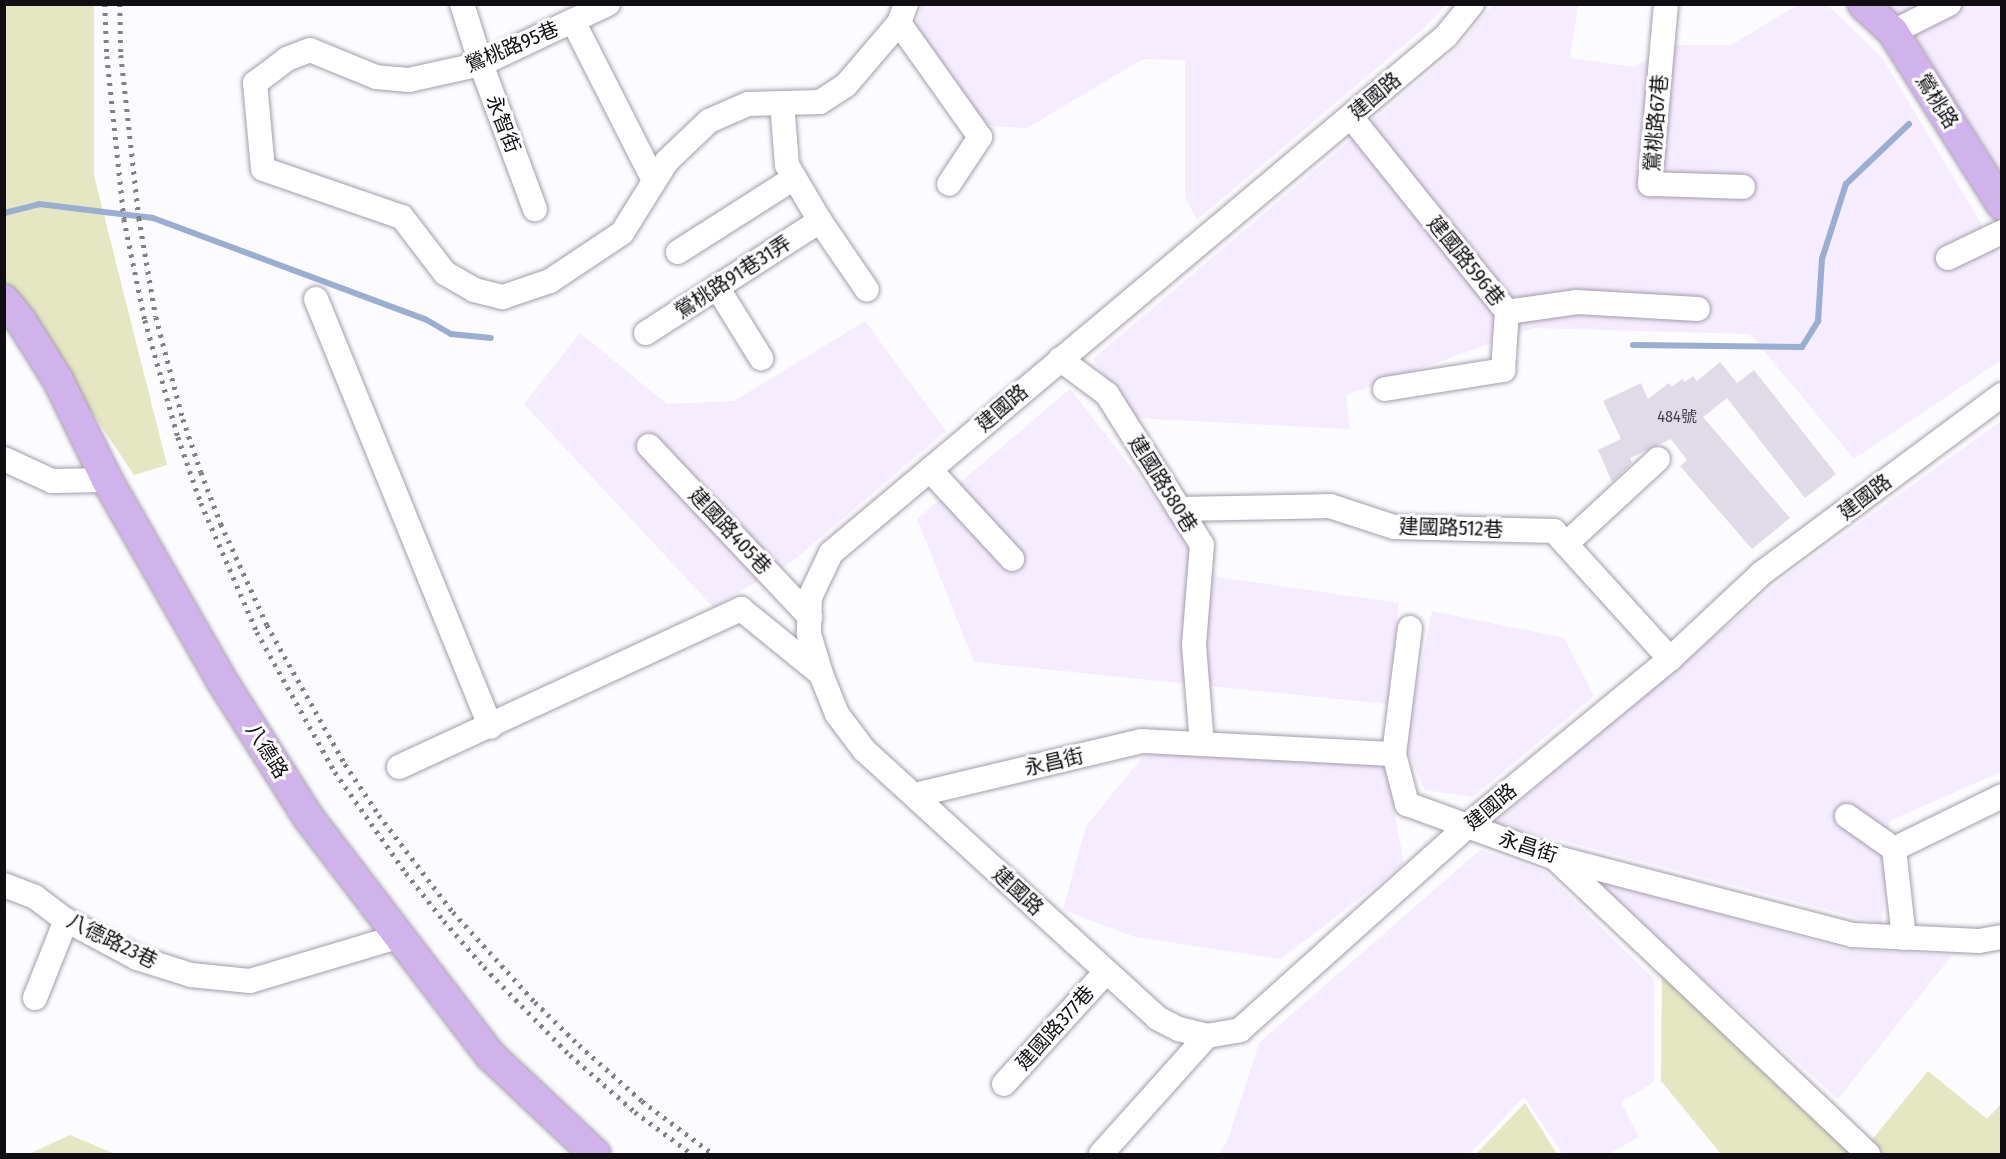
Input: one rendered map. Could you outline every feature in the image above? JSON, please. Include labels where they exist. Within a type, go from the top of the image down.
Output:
[{"type":"main road","name":"鶯桃路","points":[[1863,4],[1893,32],[2001,205]]},
{"type":"main road","name":"八德路","points":[[4,300],[21,321],[58,380],[107,480],[222,681],[308,817],[491,1056],[595,1155]]},
{"type":"street","name":"永智街","points":[[462,4],[481,64],[535,209]]},
{"type":"street","name":"鶯桃路95巷","points":[[608,4],[481,64],[410,80],[376,77],[310,50],[287,58],[255,83],[263,169],[402,217],[445,273],[474,290],[503,297],[550,281],[622,233],[654,182]]},
{"type":"street","name":"建國路","points":[[1472,4],[1446,36],[831,553],[810,597],[809,634],[820,674],[837,714],[864,750],[1157,1018],[1179,1029],[1207,1036],[1240,1030],[1466,827],[1670,659],[1762,573],[2001,395]]},
{"type":"street","name":"鶯桃路67巷","points":[[1666,4],[1650,184],[1743,187]]},
{"type":"street","points":[[1893,32],[1949,4]]},
{"type":"street","points":[[654,182],[667,161],[709,121],[748,104],[820,102],[846,85],[903,14],[980,137],[949,184]]},
{"type":"street","points":[[573,21],[654,182]]},
{"type":"street","points":[[782,103],[787,165],[820,221],[867,290]]},
{"type":"street","name":"建國路596巷","points":[[1351,117],[1507,312],[1577,302],[1698,309]]},
{"type":"street","points":[[678,252],[794,178]]},
{"type":"street","name":"鶯桃路91巷31弄","points":[[646,333],[820,221]]},
{"type":"street","points":[[1948,258],[2001,232]]},
{"type":"street","points":[[717,287],[761,358]]},
{"type":"street","points":[[316,299],[490,727]]},
{"type":"street","points":[[1385,389],[1503,370],[1507,312]]},
{"type":"street","name":"建國路580巷","points":[[1060,359],[1107,393],[1202,545],[1194,645],[1202,744]]},
{"type":"street","name":"建國路405巷","points":[[649,446],[810,617]]},
{"type":"street","points":[[4,459],[52,482],[107,480]]},
{"type":"street","points":[[1566,544],[1658,459]]},
{"type":"street","points":[[930,470],[1012,559]]},
{"type":"street","name":"建國路512巷","points":[[1179,509],[1330,506],[1394,527],[1554,531],[1670,659]]},
{"type":"street","points":[[399,767],[490,727],[741,609],[820,674]]},
{"type":"street","points":[[1394,754],[1410,627]]},
{"type":"street","name":"永昌街","points":[[915,795],[1142,741],[1394,754],[1407,804],[1466,827],[1553,856],[1852,935],[1979,941],[2001,937]]},
{"type":"street","points":[[1894,849],[2001,796]]},
{"type":"street","points":[[1847,816],[1894,849],[1904,938]]},
{"type":"street","points":[[1553,856],[1868,1155]]},
{"type":"street","name":"八德路23巷","points":[[4,885],[35,897],[66,920],[137,958],[191,975],[250,981],[400,936]]},
{"type":"street","points":[[35,998],[66,920]]},
{"type":"street","name":"建國路377巷","points":[[1004,1084],[1106,972]]},
{"type":"street","points":[[1101,1155],[1207,1036]]},
{"type":"shaded area","points":[[922,4],[1446,5],[1422,30],[1197,220],[1185,197],[1185,60],[1143,59],[1027,128],[991,126],[977,115],[916,26]]},
{"type":"shaded area","points":[[1493,5],[1578,5],[1570,58],[1634,67],[1673,45],[1731,45],[1798,5],[1828,5],[1883,59],[2001,257],[2001,360],[1854,459],[1750,334],[1534,328],[1346,395],[1350,429],[1133,418],[1093,359],[1456,50]]},
{"type":"shaded area","points":[[1884,5],[2001,5],[2001,173],[1919,41]]},
{"type":"shaded area","points":[[865,321],[946,431],[793,561],[713,607],[524,404],[580,333],[667,404],[734,401]]},
{"type":"shaded area","points":[[1070,389],[1217,577],[1399,603],[1387,704],[974,662],[917,519]]},
{"type":"shaded area","points":[[2001,421],[2001,772],[1889,821],[1882,924],[1494,823],[1786,576]]},
{"type":"shaded area","points":[[1432,611],[1564,638],[1594,696],[1473,797],[1425,790],[1405,746]]},
{"type":"shaded area","points":[[1146,753],[1386,766],[1404,864],[1281,959],[1135,937],[1063,910],[1086,826]]},
{"type":"shaded area","points":[[1480,850],[1544,871],[1654,979],[1654,1082],[1621,1102],[1639,1137],[1608,1154],[1563,1154],[1524,1097],[1469,1154],[1218,1154],[1227,1142],[1259,1043]]},
{"type":"shaded area","points":[[1602,881],[1844,949],[1952,955],[1838,1099],[1607,893]]},
{"type":"green space","points":[[4,5],[94,5],[94,175],[167,465],[134,475],[5,282]]},
{"type":"green space","points":[[1662,964],[1859,1154],[1721,1154],[1661,1081]]},
{"type":"green space","points":[[1928,1071],[1987,1119],[2001,1104],[2001,1154],[1884,1154],[1871,1141]]},
{"type":"green space","points":[[1525,1103],[1557,1154],[1476,1154]]},
{"type":"green space","points":[[70,1135],[115,1154],[29,1154]]},
{"type":"building","points":[[1720,362],[1737,383],[1754,370],[1836,474],[1805,498],[1727,398],[1703,417],[1790,518],[1752,549],[1680,466],[1687,460],[1671,439],[1630,458],[1632,463],[1612,482],[1598,450],[1621,439],[1603,401],[1641,383],[1648,399],[1669,383],[1672,387],[1682,379],[1685,382],[1693,376],[1697,381]]},
{"type":"waterway","points":[[1633,345],[1802,347],[1818,321],[1822,259],[1846,184],[1909,124]]},
{"type":"waterway","points":[[4,213],[39,204],[153,218],[425,319],[451,334],[491,338]]},
{"type":"railway","points":[[105,4],[107,56],[124,219],[145,320],[178,437],[201,503],[257,632],[335,772],[406,873],[444,921],[484,967],[570,1055],[635,1112],[692,1154]]},
{"type":"railway","points":[[120,4],[121,55],[139,218],[156,317],[183,419],[201,472],[221,524],[267,625],[345,764],[379,815],[453,912],[535,1002],[579,1045],[642,1101],[713,1154]]}]
